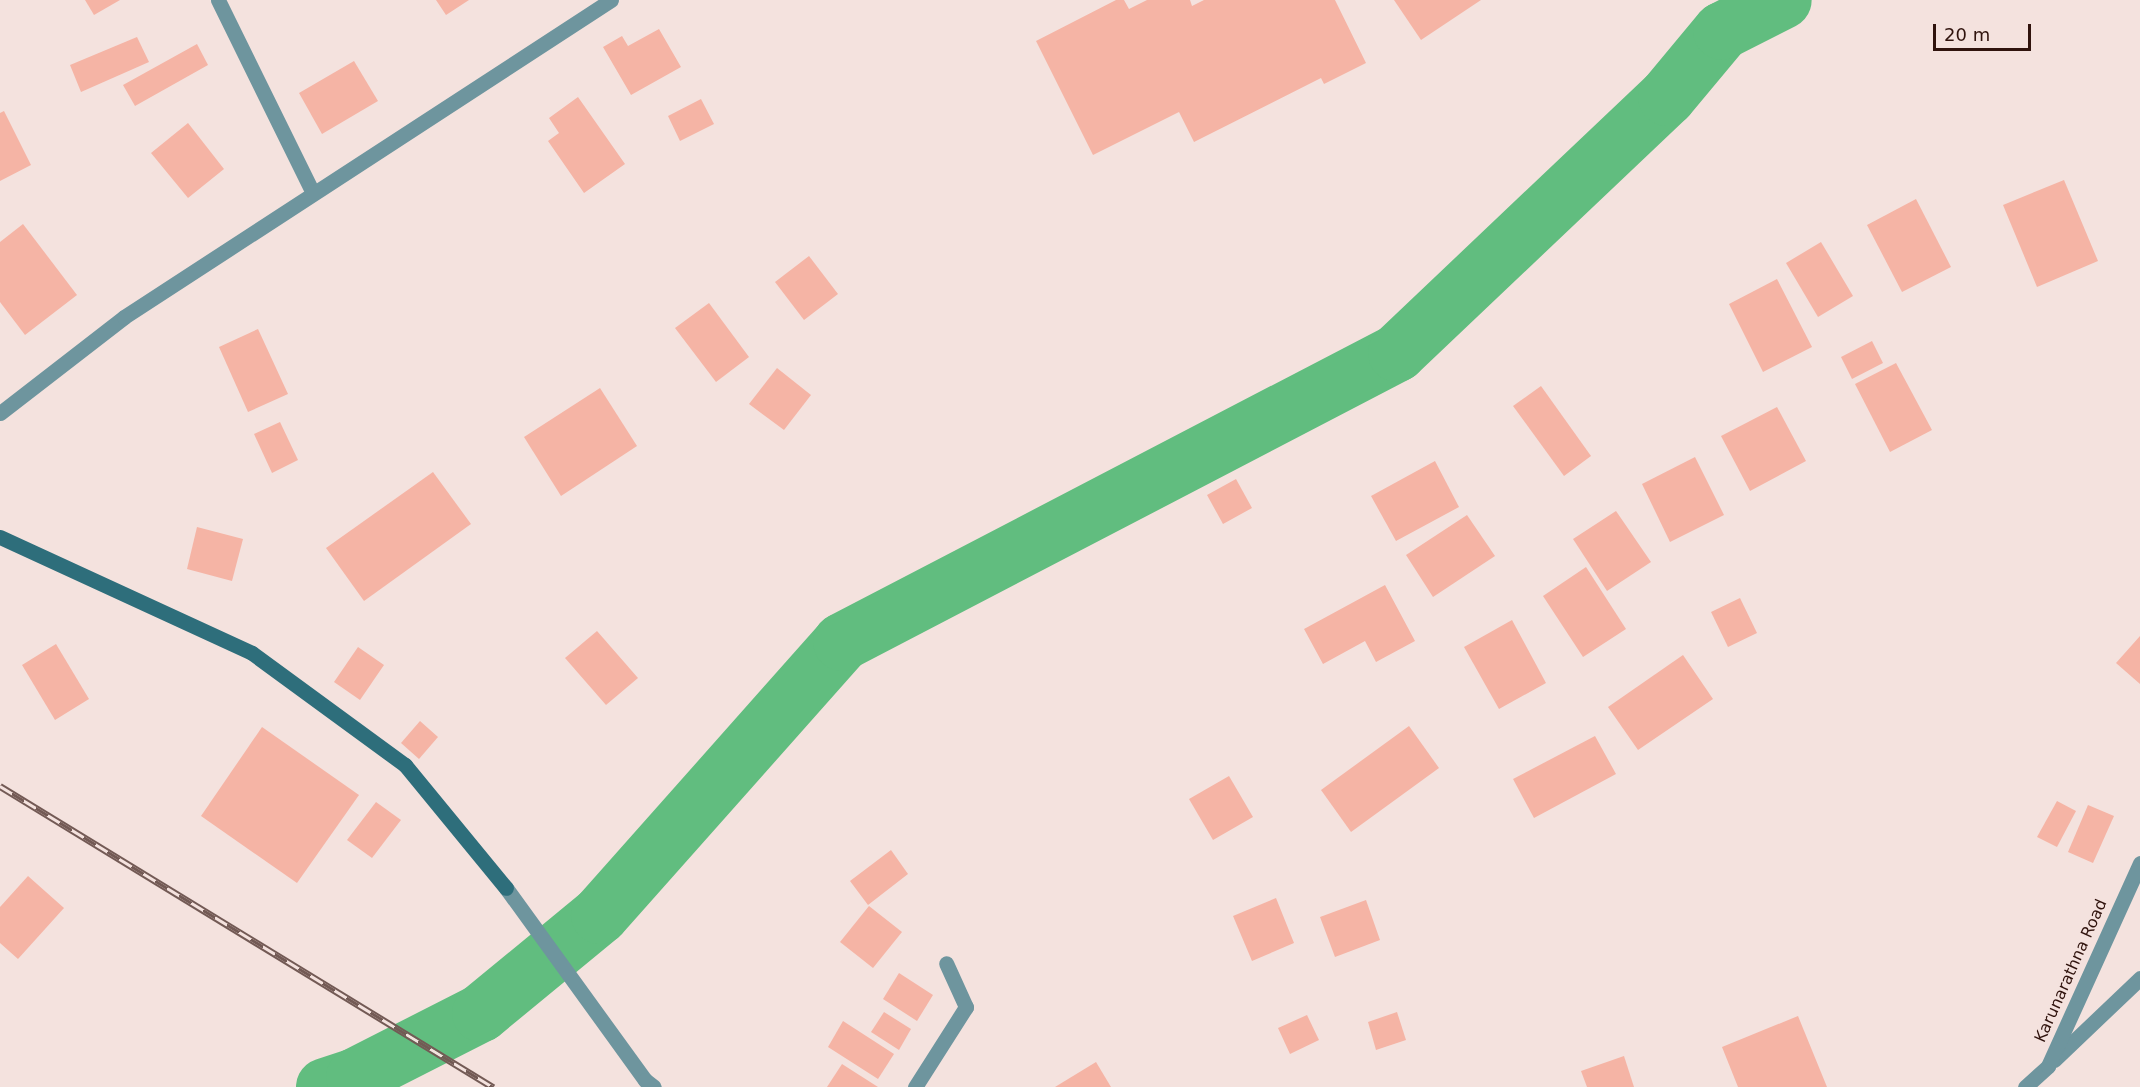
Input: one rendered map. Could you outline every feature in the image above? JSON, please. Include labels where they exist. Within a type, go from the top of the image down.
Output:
[{"type":"main road","points":[[0,537],[252,653],[405,765],[506,888]]},
{"type":"street","points":[[218,0],[313,193]]},
{"type":"street","points":[[0,413],[124,317],[611,0]]},
{"type":"street","name":"Karunarathna Road","points":[[2025,1087],[2048,1066],[2140,863]]},
{"type":"street","points":[[506,888],[583,991],[645,1080],[654,1087]]},
{"type":"street","points":[[915,1087],[966,1007],[946,963]]},
{"type":"street","points":[[2048,1066],[2140,978]]},
{"type":"building","points":[[85,0],[120,0],[94,15]]},
{"type":"building","points":[[436,0],[469,0],[446,15]]},
{"type":"building","points":[[1116,0],[1124,0],[1129,9],[1147,0],[1190,0],[1192,6],[1204,0],[1335,0],[1366,63],[1324,84],[1321,78],[1194,142],[1179,112],[1093,155],[1036,41]]},
{"type":"building","points":[[1394,0],[1481,0],[1421,40]]},
{"type":"building","points":[[659,29],[681,67],[631,95],[603,47],[622,36],[628,46]]},
{"type":"building","points":[[137,37],[149,62],[81,92],[70,65]]},
{"type":"building","points":[[197,44],[208,65],[135,106],[123,85]]},
{"type":"building","points":[[354,61],[378,101],[322,134],[299,93]]},
{"type":"building","points":[[578,97],[625,164],[584,193],[548,141],[559,133],[549,118]]},
{"type":"building","points":[[701,99],[714,124],[680,141],[668,116]]},
{"type":"building","points":[[4,111],[31,165],[0,181],[0,113]]},
{"type":"building","points":[[188,123],[224,169],[188,198],[151,153]]},
{"type":"building","points":[[2064,180],[2098,261],[2037,287],[2003,205]]},
{"type":"building","points":[[1916,199],[1951,267],[1902,292],[1867,225]]},
{"type":"building","points":[[23,224],[77,295],[25,335],[0,302],[0,242]]},
{"type":"building","points":[[1821,242],[1853,296],[1818,317],[1786,263]]},
{"type":"building","points":[[809,256],[838,294],[804,320],[775,282]]},
{"type":"building","points":[[1777,279],[1812,347],[1763,372],[1729,304]]},
{"type":"building","points":[[709,303],[749,357],[716,382],[675,328]]},
{"type":"building","points":[[258,329],[288,394],[248,412],[219,347]]},
{"type":"building","points":[[1872,341],[1883,363],[1852,379],[1841,357]]},
{"type":"building","points":[[1896,363],[1932,430],[1890,452],[1855,384]]},
{"type":"building","points":[[777,368],[811,395],[784,430],[749,404]]},
{"type":"building","points":[[1541,386],[1591,456],[1564,476],[1513,406]]},
{"type":"building","points":[[600,388],[637,446],[561,496],[524,437]]},
{"type":"building","points":[[1777,407],[1806,461],[1750,491],[1721,436]]},
{"type":"building","points":[[280,422],[298,460],[272,473],[254,434]]},
{"type":"building","points":[[1695,457],[1724,515],[1670,542],[1642,484]]},
{"type":"building","points":[[1435,461],[1459,507],[1396,541],[1371,496]]},
{"type":"building","points":[[433,472],[471,524],[364,601],[326,548]]},
{"type":"building","points":[[1236,479],[1252,508],[1223,524],[1207,495]]},
{"type":"building","points":[[1616,511],[1651,562],[1607,591],[1573,539]]},
{"type":"building","points":[[1467,515],[1495,556],[1433,597],[1406,555]]},
{"type":"building","points":[[197,527],[243,539],[232,581],[187,569]]},
{"type":"building","points":[[1586,567],[1626,629],[1583,657],[1543,596]]},
{"type":"building","points":[[1385,585],[1415,641],[1376,662],[1365,641],[1323,664],[1304,629]]},
{"type":"building","points":[[1740,598],[1757,633],[1728,647],[1711,612]]},
{"type":"building","points":[[1512,620],[1546,683],[1499,709],[1464,647]]},
{"type":"building","points":[[597,631],[638,678],[606,705],[565,658]]},
{"type":"building","points":[[2140,636],[2140,684],[2116,663]]},
{"type":"building","points":[[56,644],[89,699],[55,720],[22,665]]},
{"type":"building","points":[[358,647],[384,665],[360,700],[334,682]]},
{"type":"building","points":[[1683,655],[1713,699],[1638,750],[1608,707]]},
{"type":"building","points":[[420,721],[438,737],[419,759],[401,743]]},
{"type":"building","points":[[1409,726],[1439,768],[1351,832],[1321,790]]},
{"type":"building","points":[[262,727],[359,795],[297,883],[201,816]]},
{"type":"building","points":[[1595,736],[1616,774],[1534,818],[1513,779]]},
{"type":"building","points":[[1229,776],[1253,817],[1213,840],[1189,799]]},
{"type":"building","points":[[2057,801],[2076,811],[2057,847],[2037,837]]},
{"type":"building","points":[[376,802],[401,820],[372,858],[347,840]]},
{"type":"building","points":[[2088,805],[2114,816],[2093,863],[2068,852]]},
{"type":"building","points":[[891,850],[908,874],[868,905],[850,881]]},
{"type":"building","points":[[28,876],[64,908],[18,959],[0,943],[0,907]]},
{"type":"building","points":[[1276,898],[1294,943],[1252,961],[1233,916]]},
{"type":"building","points":[[1366,900],[1380,940],[1335,957],[1320,917]]},
{"type":"building","points":[[869,906],[902,932],[873,968],[840,942]]},
{"type":"building","points":[[899,973],[933,995],[917,1021],[883,999]]},
{"type":"building","points":[[884,1012],[911,1029],[899,1050],[871,1032]]},
{"type":"building","points":[[1397,1012],[1406,1040],[1376,1050],[1368,1022]]},
{"type":"building","points":[[1307,1015],[1319,1040],[1290,1054],[1278,1028]]},
{"type":"building","points":[[1798,1016],[1827,1087],[1738,1087],[1722,1047]]},
{"type":"building","points":[[843,1021],[894,1054],[878,1079],[828,1047]]},
{"type":"building","points":[[1624,1056],[1634,1087],[1587,1087],[1581,1071]]},
{"type":"building","points":[[1096,1062],[1111,1087],[1055,1087]]},
{"type":"building","points":[[842,1064],[878,1087],[827,1087]]},
{"type":"waterway","points":[[325,1087],[355,1077],[481,1013],[600,915],[842,642],[1397,353],[1667,97],[1722,31],[1783,0]]},
{"type":"railway","points":[[0,786],[493,1087]]}]
